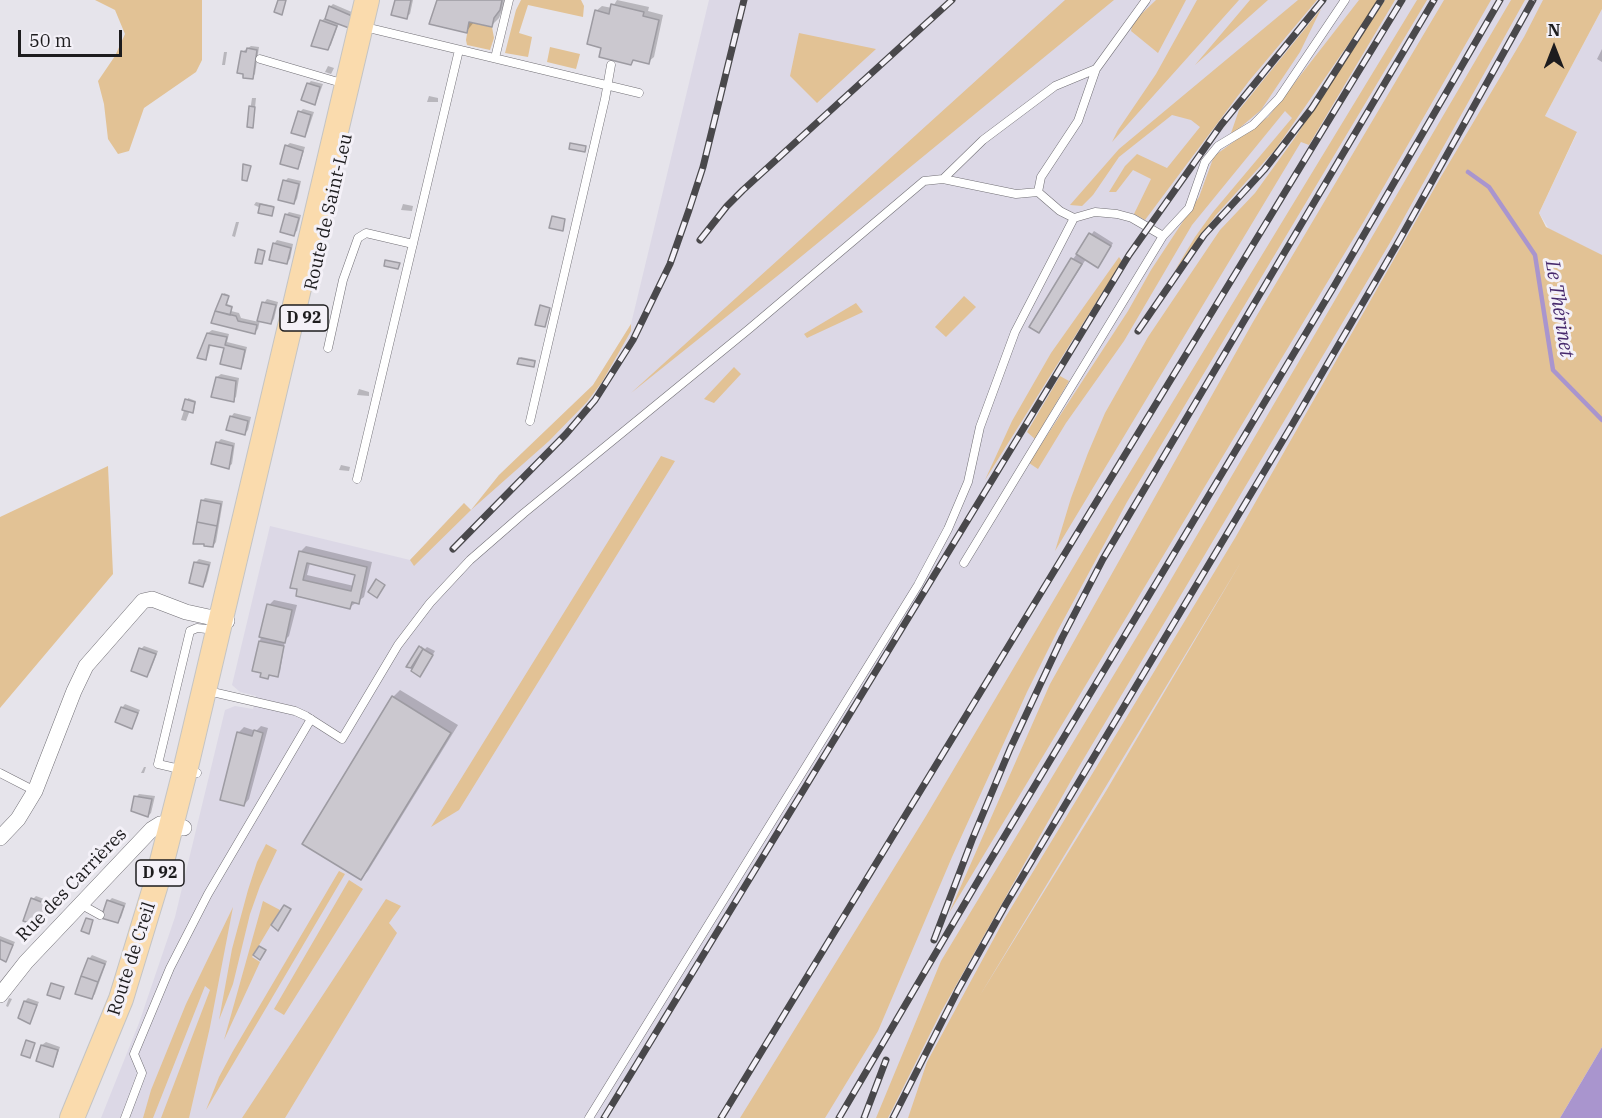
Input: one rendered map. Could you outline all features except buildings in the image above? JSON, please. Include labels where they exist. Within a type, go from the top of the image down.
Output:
[{"type":"main road","name":"Route de Saint-Leu","points":[[226,628],[367,0]]},
{"type":"main road","name":"Route de Saint-Leu","points":[[226,628],[379,0]]},
{"type":"main road","name":"Route de Creil","points":[[85,1118],[135,992],[168,891],[178,827],[226,628]]},
{"type":"main road","name":"Route de Creil","points":[[72,1118],[127,980],[178,827]]},
{"type":"street","points":[[0,838],[18,819],[35,791],[82,674],[92,658],[143,601],[153,599],[226,628]]},
{"type":"street","name":"Rue des Carrières","points":[[0,995],[26,962],[155,827],[160,824],[178,827]]},
{"type":"lane","points":[[495,58],[509,0]]},
{"type":"lane","points":[[1038,192],[1041,177],[1078,121],[1096,69],[1146,0]]},
{"type":"lane","points":[[964,562],[1163,236],[1189,208],[1204,162],[1218,146],[1253,125],[1279,98],[1345,0]]},
{"type":"lane","points":[[372,29],[639,93]]},
{"type":"lane","points":[[357,479],[459,50]]},
{"type":"lane","points":[[260,59],[347,84]]},
{"type":"lane","points":[[530,421],[605,99],[611,64]]},
{"type":"lane","points":[[944,179],[982,140],[1055,86],[1096,69]]},
{"type":"lane","points":[[210,691],[295,711],[342,739],[398,645],[430,603],[470,560],[924,181],[944,179],[1016,194],[1038,192],[1060,211],[1074,218],[1095,212],[1118,214],[1132,218],[1163,236]]},
{"type":"lane","points":[[589,1118],[912,594],[948,530],[968,482],[980,428],[1015,332],[1074,218]]},
{"type":"lane","points":[[328,348],[343,280],[358,238],[366,233],[413,244]]},
{"type":"lane","points":[[191,772],[158,764],[190,632],[197,628],[226,628]]},
{"type":"lane","points":[[124,1118],[142,1073],[134,1054],[170,968],[208,894],[311,719]]},
{"type":"lane","points":[[0,773],[35,791]]},
{"type":"lane","points":[[82,905],[100,915]]},
{"type":"shaded area","points":[[95,0],[202,0],[202,60],[196,72],[144,108],[129,151],[118,154],[108,139],[104,104],[98,81],[115,56],[125,34],[115,10]]},
{"type":"shaded area","points":[[521,0],[581,0],[584,6],[583,17],[528,5],[519,33],[532,37],[528,57],[505,53],[516,10]]},
{"type":"shaded area","points":[[709,0],[1555,0],[1314,440],[1106,791],[908,1118],[101,1118],[139,1023],[175,917],[225,710],[235,706],[253,709],[256,696],[240,692],[232,685],[270,526],[410,560],[464,503],[471,510],[499,475],[593,385],[631,324]]},
{"type":"shaded area","points":[[1065,0],[1114,0],[631,393]]},
{"type":"shaded area","points":[[1156,0],[1186,0],[1158,53],[1131,31],[1133,22]]},
{"type":"shaded area","points":[[1197,0],[1239,0],[1112,142],[1156,74]]},
{"type":"shaded area","points":[[1250,0],[1268,0],[1195,65]]},
{"type":"shaded area","points":[[1298,0],[1317,0],[1249,81],[1145,220],[1134,214],[1151,179],[1133,170],[1116,192],[1109,192],[1125,166],[1137,154],[1167,168],[1200,127],[1191,120],[1172,115],[1119,157],[1093,195],[1082,206],[1070,205],[1119,149]]},
{"type":"shaded area","points":[[1359,0],[1379,0],[1275,150],[1216,215],[1174,272],[1213,212],[1292,118],[1285,111],[1192,225],[1124,341],[1066,423],[1038,469],[1029,463],[1199,197],[1214,156],[1268,117]]},
{"type":"shaded area","points":[[1385,0],[1395,0],[1309,145],[1301,142],[1055,551],[1071,498],[1105,413],[1148,337],[1220,230],[1255,193],[1294,139]]},
{"type":"shaded area","points":[[1417,0],[1427,0],[1127,502],[1058,630],[1027,692],[952,857],[878,1031],[825,1118],[740,1118],[926,816],[1110,505]]},
{"type":"shaded area","points":[[1444,0],[1491,0],[1364,221],[949,913],[1050,684],[1253,322]]},
{"type":"shaded area","points":[[1511,0],[1525,0],[1391,241],[1077,770],[941,1012],[888,1118],[876,1118],[941,961],[1156,605]]},
{"type":"shaded area","points":[[1543,0],[1602,0],[1602,9],[1545,116],[1577,132],[1539,213],[1546,227],[1602,255],[1602,1047],[1560,1118],[908,1118],[927,1062],[1005,918],[1235,538],[1442,175],[1524,37]],"holes":[[[1241,562],[1106,791],[979,997]]]},
{"type":"shaded area","points":[[1321,9],[1300,52],[1261,110],[1230,136],[1239,110]]},
{"type":"shaded area","points":[[1602,9],[1602,256],[1549,229],[1539,213],[1577,133],[1545,116]]},
{"type":"shaded area","points":[[469,22],[492,27],[494,38],[490,50],[467,45]]},
{"type":"shaded area","points":[[799,33],[876,49],[817,103],[790,76]]},
{"type":"shaded area","points":[[550,47],[580,54],[576,69],[547,62]]},
{"type":"shaded area","points":[[1119,257],[1122,261],[985,480],[1012,421],[1051,353]]},
{"type":"shaded area","points":[[964,296],[976,307],[946,337],[935,327]]},
{"type":"shaded area","points":[[856,303],[863,312],[807,338],[804,334]]},
{"type":"shaded area","points":[[631,324],[631,331],[602,382],[587,402],[549,441],[471,510],[499,475],[593,385]]},
{"type":"shaded area","points":[[734,367],[741,374],[714,403],[704,399]]},
{"type":"shaded area","points":[[1060,376],[1069,381],[1035,439],[1027,432]]},
{"type":"shaded area","points":[[661,456],[675,461],[459,810],[431,827]]},
{"type":"shaded area","points":[[108,466],[113,574],[0,708],[0,517]]},
{"type":"shaded area","points":[[464,503],[471,510],[414,566],[410,560]]},
{"type":"shaded area","points":[[266,844],[277,850],[250,914],[233,984],[219,1020],[232,949],[257,862]]},
{"type":"shaded area","points":[[339,871],[345,874],[206,1110],[219,1077],[233,1051]]},
{"type":"shaded area","points":[[349,880],[363,889],[284,1015],[274,1009]]},
{"type":"shaded area","points":[[386,899],[401,906],[389,923],[397,933],[285,1118],[242,1118]]},
{"type":"shaded area","points":[[263,901],[280,910],[252,957],[260,962],[224,1040]]},
{"type":"shaded area","points":[[233,907],[210,1027],[189,1118],[161,1118],[210,990],[205,986],[153,1118],[143,1118],[151,1090],[186,1004]]},
{"type":"shaded area","points":[[1602,1047],[1602,1118],[1560,1118]]},
{"type":"waterway","name":"Le Thérinet","points":[[1468,172],[1489,187],[1535,255],[1553,370],[1602,420]]},
{"type":"railway","points":[[453,549],[566,434],[595,400],[633,340],[670,264],[689,210],[703,167],[744,0]]},
{"type":"railway","points":[[700,240],[743,190],[952,0]]},
{"type":"railway","points":[[604,1118],[1129,255],[1221,125],[1323,0]]},
{"type":"railway","points":[[1138,331],[1204,235],[1264,170],[1312,108],[1381,0]]},
{"type":"railway","points":[[721,1118],[1402,0]]},
{"type":"railway","points":[[934,940],[1010,749],[1062,638],[1103,559],[1434,0]]},
{"type":"railway","points":[[839,1118],[985,869],[1333,288],[1500,0]]},
{"type":"railway","points":[[893,1118],[958,990],[1006,904],[1292,425],[1400,239],[1533,0]]},
{"type":"railway","points":[[864,1118],[886,1060]]}]
